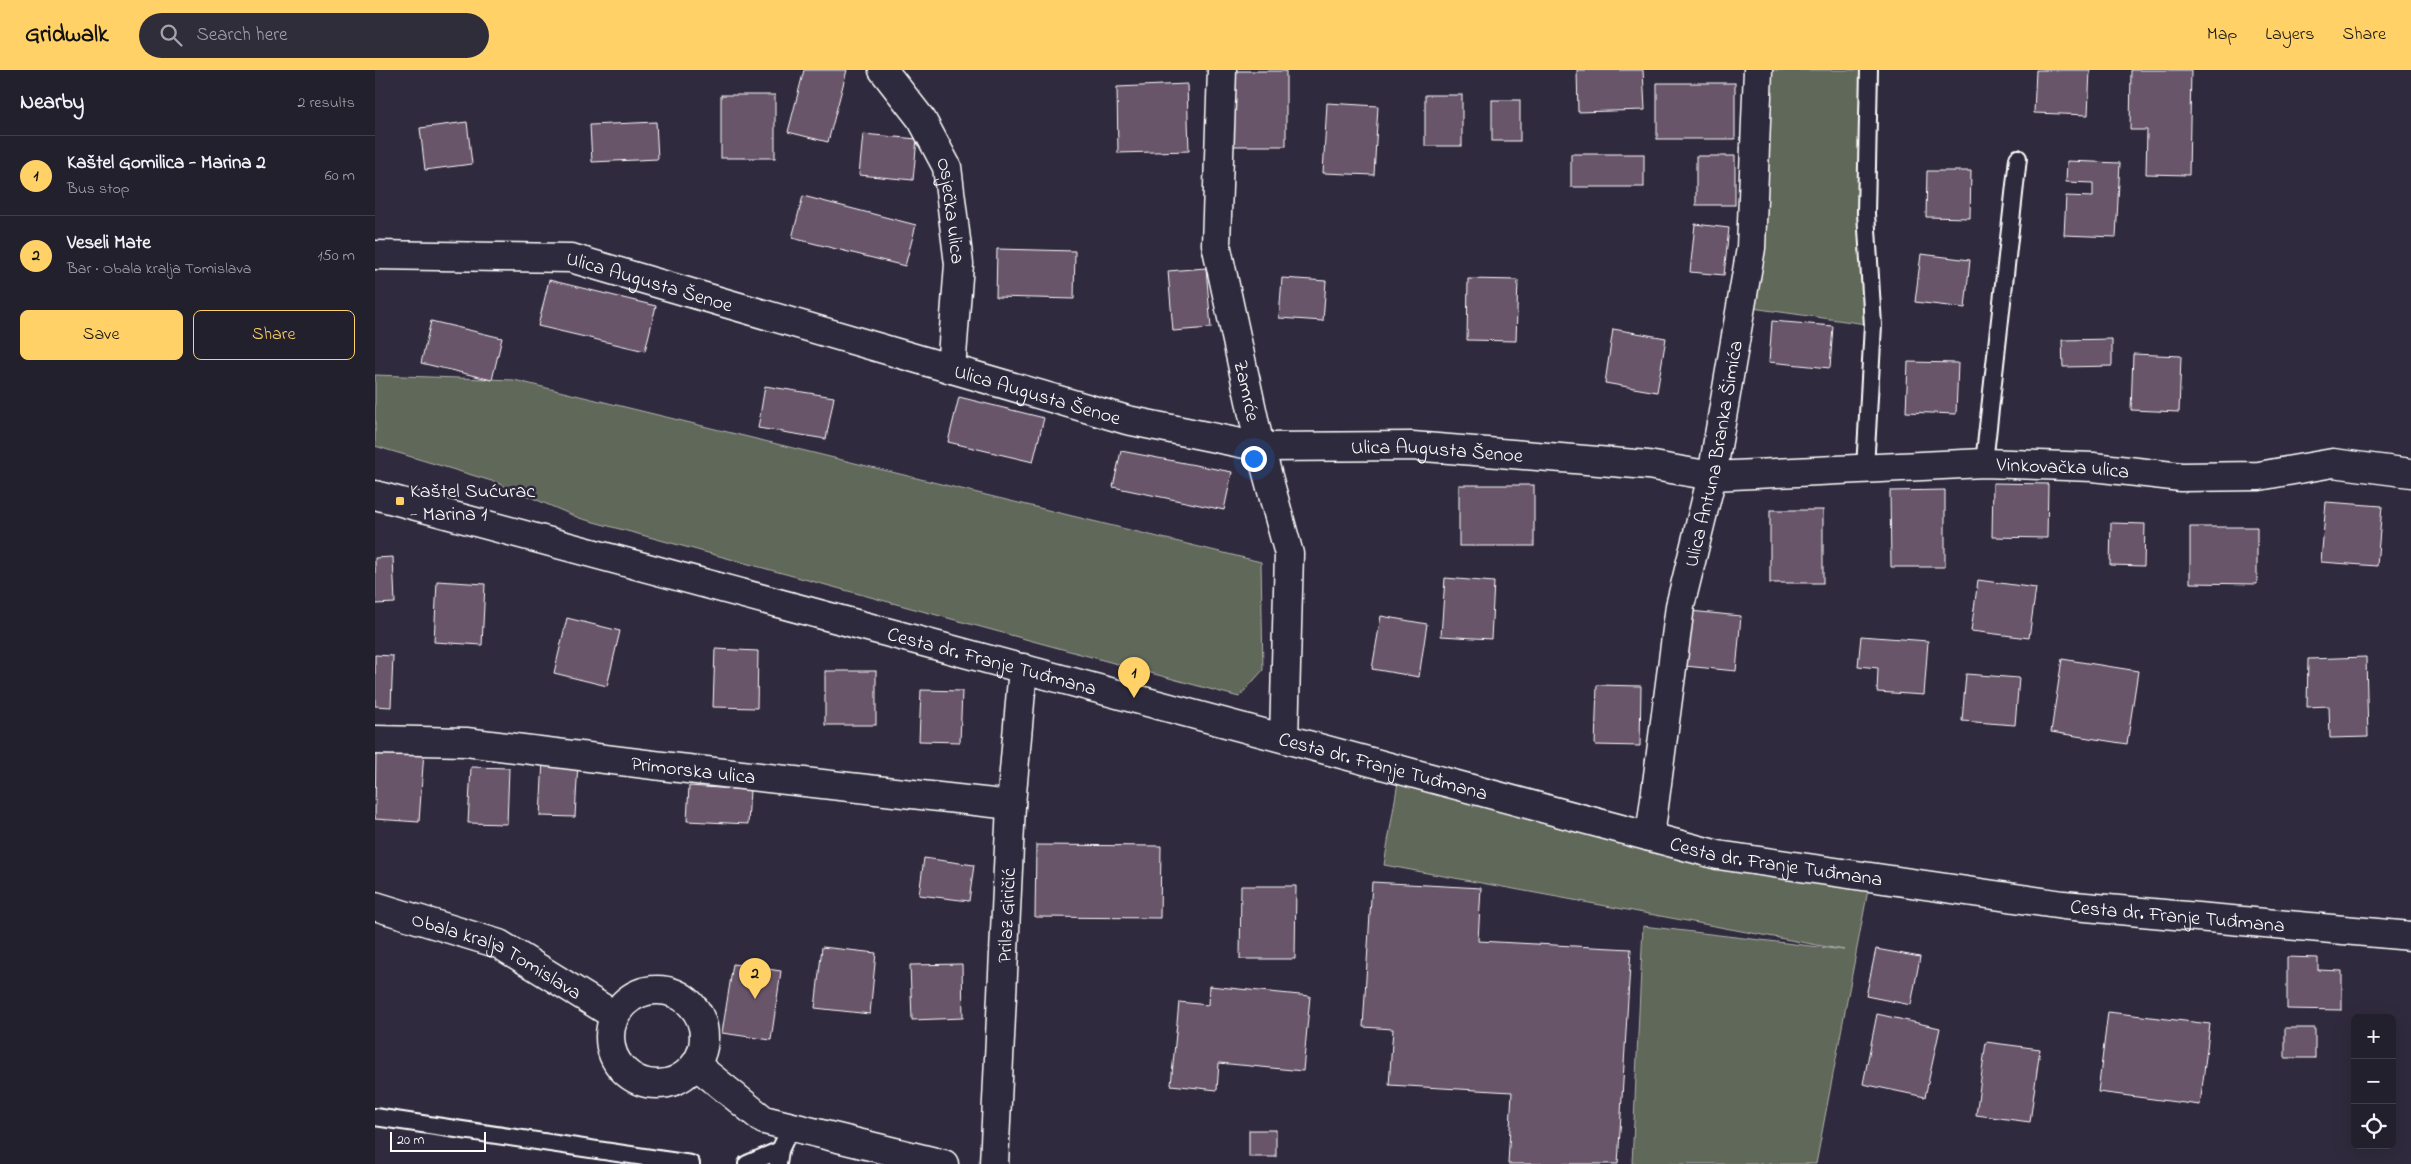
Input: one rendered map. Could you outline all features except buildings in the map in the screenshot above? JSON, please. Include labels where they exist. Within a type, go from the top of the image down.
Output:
[{"type":"street","name":"Osječka ulica","points":[[883,70],[922,120],[947,167],[959,264],[951,369]]},
{"type":"street","name":"Zamrće","points":[[1222,70],[1216,244],[1260,447],[1289,554],[1284,738]]},
{"type":"street","name":"Ulica Antuna Branka Šimića","points":[[1650,837],[1680,606],[1712,476],[1751,248],[1758,70]]},
{"type":"street","name":"Ulica Augusta Šenoe","points":[[375,255],[571,258],[1127,420],[1260,447],[1411,446],[1648,465],[1712,476]]},
{"type":"street","name":"Vinkovačka ulica","points":[[1712,476],[1984,463],[2093,467],[2181,477],[2259,476],[2333,463],[2411,473]]},
{"type":"street","name":"Cesta dr. Franje Tuđmana","points":[[375,495],[1718,855],[2063,905],[2411,936]]},
{"type":"street","name":"Prilaz Giričić","points":[[994,1164],[1011,805],[1023,668]]},
{"type":"street","name":"Primorska ulica","points":[[375,740],[467,742],[1011,805]]},
{"type":"street","name":"Obala kralja Tomislava","points":[[375,906],[499,944],[614,1015]]},
{"type":"street","points":[[652,989],[668,990],[682,996],[694,1006],[702,1020],[705,1036],[703,1051],[696,1065],[685,1076],[671,1083],[655,1085],[639,1081],[626,1073],[616,1061],[612,1052],[610,1030],[614,1015],[624,1003],[644,991],[652,989]]},
{"type":"street","points":[[696,1065],[764,1120],[783,1147],[944,1164]]},
{"type":"lane","points":[[1865,469],[1873,325],[1866,213],[1869,70]]},
{"type":"lane","points":[[1984,463],[2018,158]]},
{"type":"lane","points":[[375,1117],[691,1164]]},
{"type":"lane","points":[[747,1164],[783,1147]]},
{"type":"green space","points":[[1765,70],[1863,70],[1866,324],[1752,308]]},
{"type":"green space","points":[[375,375],[514,380],[1261,562],[1263,670],[1239,697],[579,518],[495,482],[375,446]]},
{"type":"green space","points":[[1398,782],[1868,890],[1816,1164],[1632,1164],[1643,926],[1844,950],[1384,865]]},
{"type":"place","name":"Kaštel Sućurac - Marina 1","points":[[400,501]]},
{"type":"place","name":"Kaštel Gomilica - Marina 2","points":[[1134,698]]},
{"type":"place","name":"Veseli Mate","points":[[755,999]]}]
